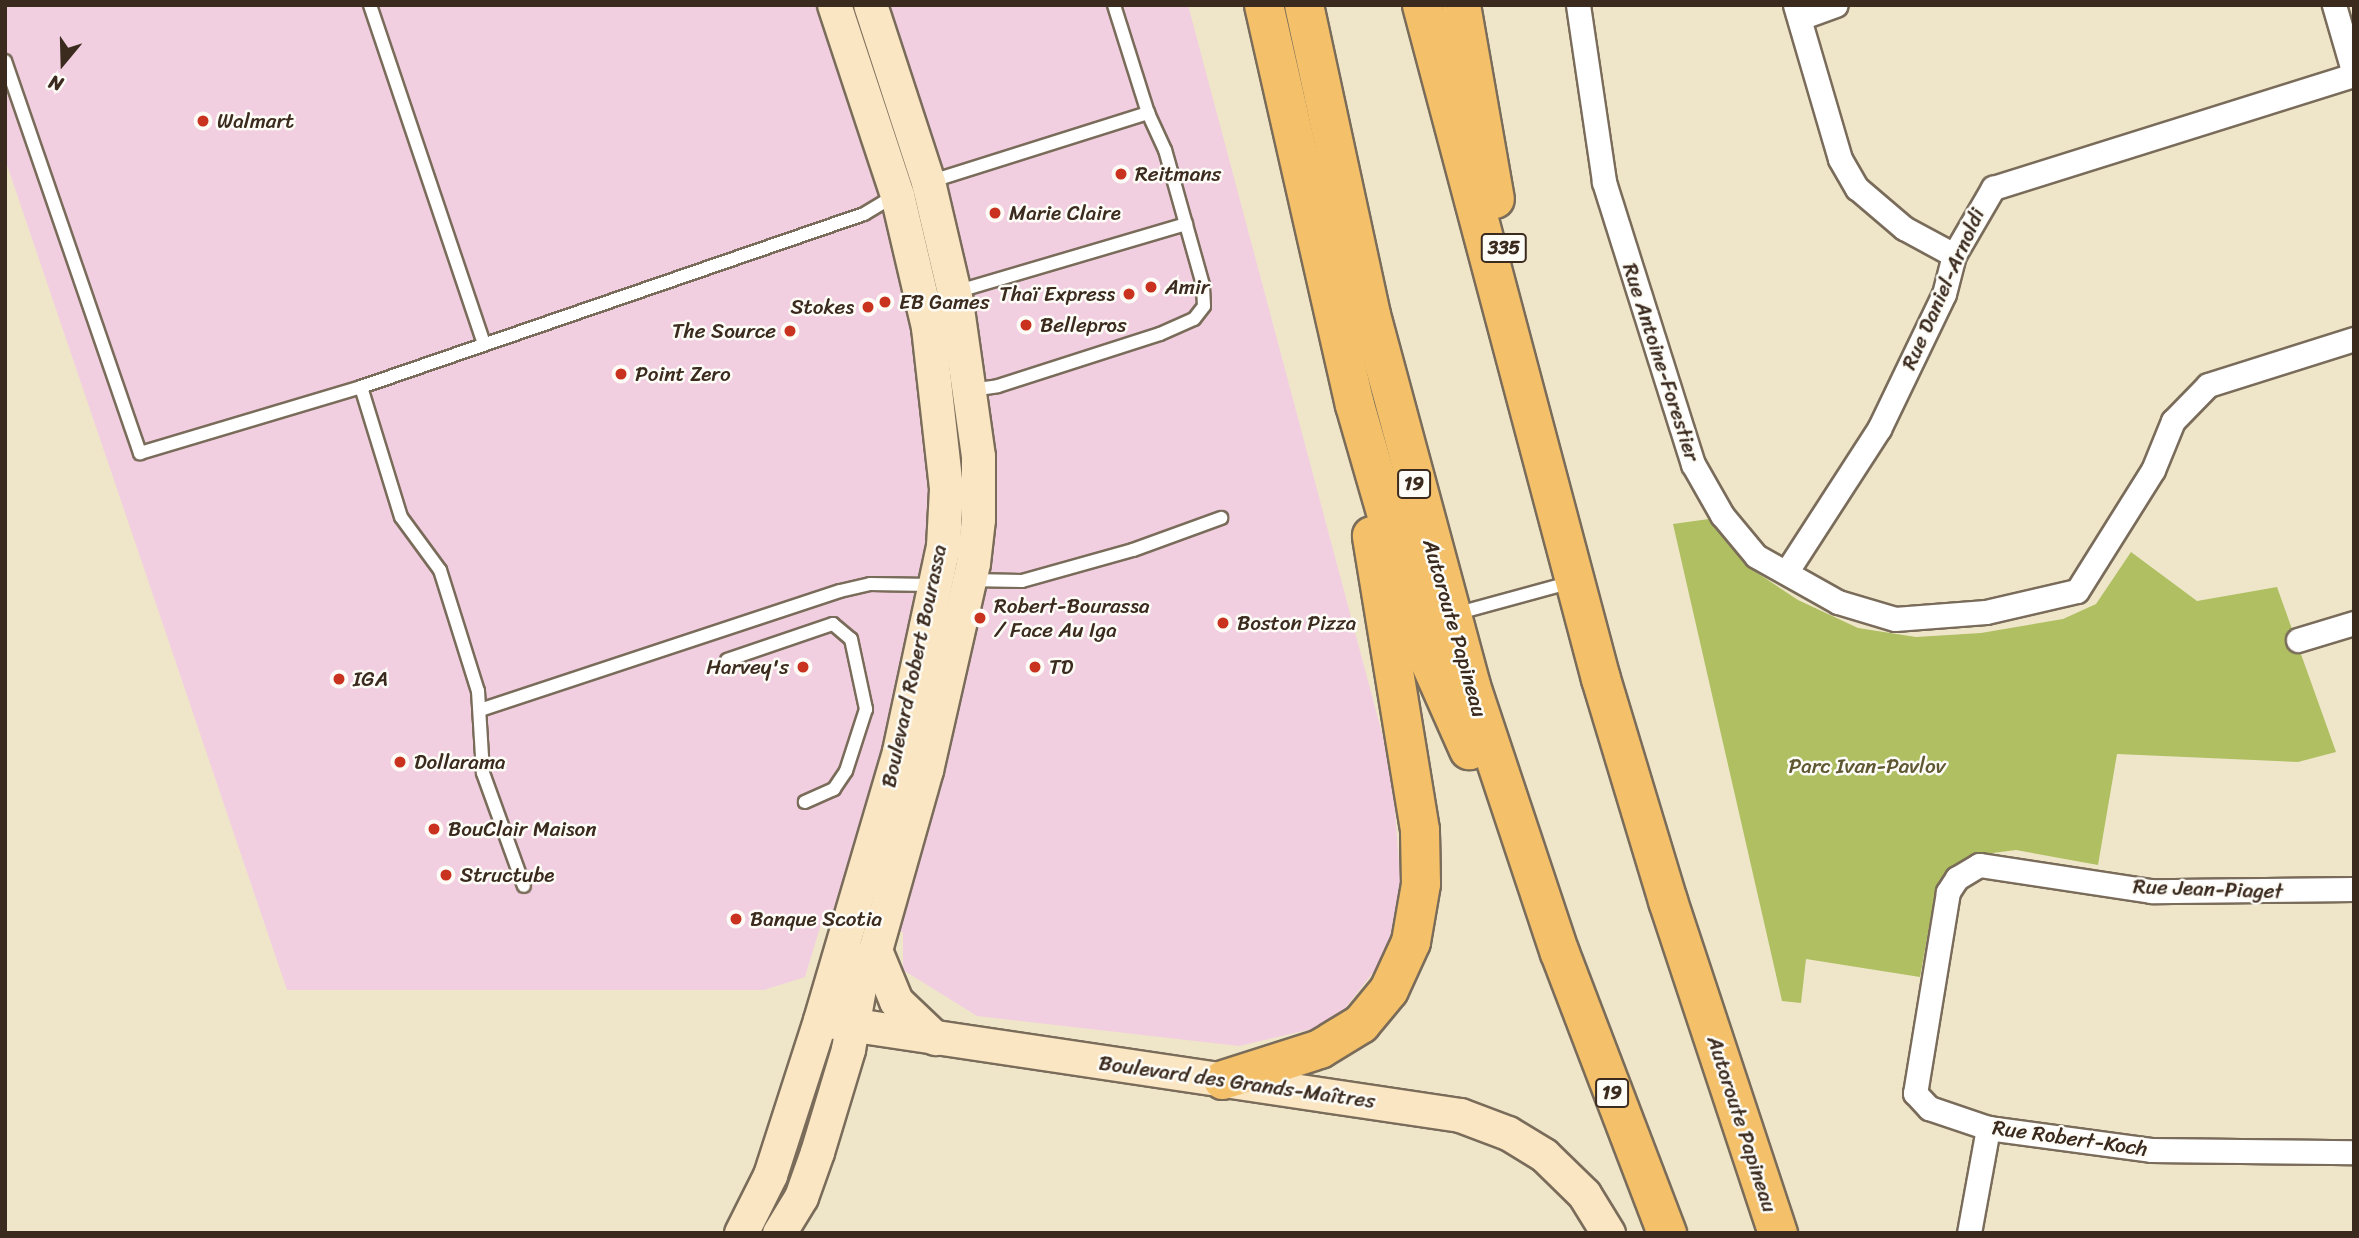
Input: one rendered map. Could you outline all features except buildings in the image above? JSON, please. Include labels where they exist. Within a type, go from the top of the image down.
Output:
[{"type":"highway","points":[[1264,5],[1355,405],[1428,658],[1560,953]]},
{"type":"highway","name":"Autoroute Papineau","points":[[1304,5],[1371,315],[1450,615],[1560,953],[1667,1233]]},
{"type":"highway","name":"Autoroute Papineau","points":[[1422,5],[1573,582],[1668,901],[1778,1233]]},
{"type":"highway","name":"335","points":[[1461,5],[1548,490]]},
{"type":"highway","points":[[1223,1080],[1320,1049],[1361,1024],[1377,1008],[1402,966],[1418,913],[1420,830],[1382,613],[1355,405]]},
{"type":"street","name":"Boulevard Robert Bourassa","points":[[779,1233],[807,1179],[832,1034],[899,751],[952,582],[978,481],[971,390],[954,292],[834,5]]},
{"type":"street","name":"Boulevard Robert Bourassa","points":[[741,1233],[770,1175],[832,1034],[875,950],[936,732],[952,582],[943,546],[946,488],[912,188],[870,5]]},
{"type":"street","name":"Rue Antoine-Forestier","points":[[1578,5],[1604,182],[1693,464],[1722,515],[1756,556],[1838,602],[1895,619],[1986,612],[2077,591],[2153,470],[2173,421],[2208,385],[2354,339]]},
{"type":"street","points":[[1836,5],[1797,12],[1840,159],[1857,188],[1904,228],[1954,255]]},
{"type":"street","points":[[2334,5],[2354,74]]},
{"type":"street","name":"Rue Daniel-Arnoldi","points":[[1787,571],[1879,429],[1944,294],[1954,255],[1993,188],[2354,74]]},
{"type":"street","points":[[2298,640],[2354,622]]},
{"type":"street","name":"Rue Jean-Piaget","points":[[1979,865],[2151,891],[2354,889]]},
{"type":"street","name":"Rue Robert-Koch","points":[[1979,865],[1957,878],[1948,892],[1915,1093],[1929,1108],[1988,1128],[2151,1150],[2354,1152]]},
{"type":"street","points":[[875,950],[897,1001],[935,1038]]},
{"type":"street","name":"Boulevard des Grands-Maîtres","points":[[832,1034],[935,1038],[1433,1110],[1487,1124],[1526,1143],[1558,1167],[1584,1194],[1608,1233]]},
{"type":"street","name":"Boulevard des Grands-Maîtres","points":[[832,1034],[1439,1131],[1482,1144],[1522,1167],[1558,1198],[1584,1233]]},
{"type":"street","points":[[1969,1233],[1988,1128]]},
{"type":"lane","points":[[370,5],[484,344]]},
{"type":"lane","points":[[971,390],[1009,383],[1194,319],[1205,297],[1163,141],[1148,113],[1114,5]]},
{"type":"lane","points":[[5,61],[140,453],[361,387],[864,214],[912,188],[1148,113]]},
{"type":"lane","points":[[954,292],[1186,224]]},
{"type":"lane","points":[[361,387],[401,517],[440,570],[478,691],[484,773],[524,886]]},
{"type":"lane","points":[[480,710],[840,591],[870,584],[1023,581],[1124,553],[1221,518]]},
{"type":"lane","points":[[1450,615],[1573,582]]},
{"type":"lane","points":[[727,660],[833,624],[851,639],[866,709],[846,771],[834,789],[805,802]]},
{"type":"shaded area","points":[[5,5],[1188,5],[1392,771],[1401,890],[1385,957],[1333,1024],[1239,1046],[977,1016],[903,970],[903,932],[821,924],[805,977],[764,990],[287,990],[5,159]]},
{"type":"green space","name":"Parc Ivan-Pavlov","points":[[1709,519],[1753,570],[1798,600],[1858,628],[1916,637],[1981,633],[2063,619],[2096,604],[2131,552],[2197,601],[2277,587],[2336,752],[2298,762],[2117,754],[2098,865],[2016,850],[1969,856],[1945,876],[1934,899],[1920,977],[1806,959],[1801,1003],[1782,1001],[1673,524]]},
{"type":"place","name":"Walmart","points":[[203,121]]},
{"type":"place","name":"Reitmans","points":[[1121,174]]},
{"type":"place","name":"Marie Claire","points":[[995,213]]},
{"type":"place","name":"Amir","points":[[1151,287]]},
{"type":"place","name":"Thaï Express","points":[[1129,294]]},
{"type":"place","name":"EB Games","points":[[885,302]]},
{"type":"place","name":"Stokes","points":[[868,307]]},
{"type":"place","name":"Bellepros","points":[[1026,325]]},
{"type":"place","name":"The Source","points":[[790,331]]},
{"type":"place","name":"Point Zero","points":[[621,374]]},
{"type":"place","name":"Robert-Bourassa / Face Au Iga","points":[[980,618]]},
{"type":"place","name":"Boston Pizza","points":[[1223,623]]},
{"type":"place","name":"Harvey's","points":[[803,667]]},
{"type":"place","name":"TD","points":[[1035,667]]},
{"type":"place","name":"IGA","points":[[339,679]]},
{"type":"place","name":"Dollarama","points":[[400,762]]},
{"type":"place","name":"BouClair Maison","points":[[434,829]]},
{"type":"place","name":"Structube","points":[[446,875]]},
{"type":"place","name":"Banque Scotia","points":[[736,919]]}]
